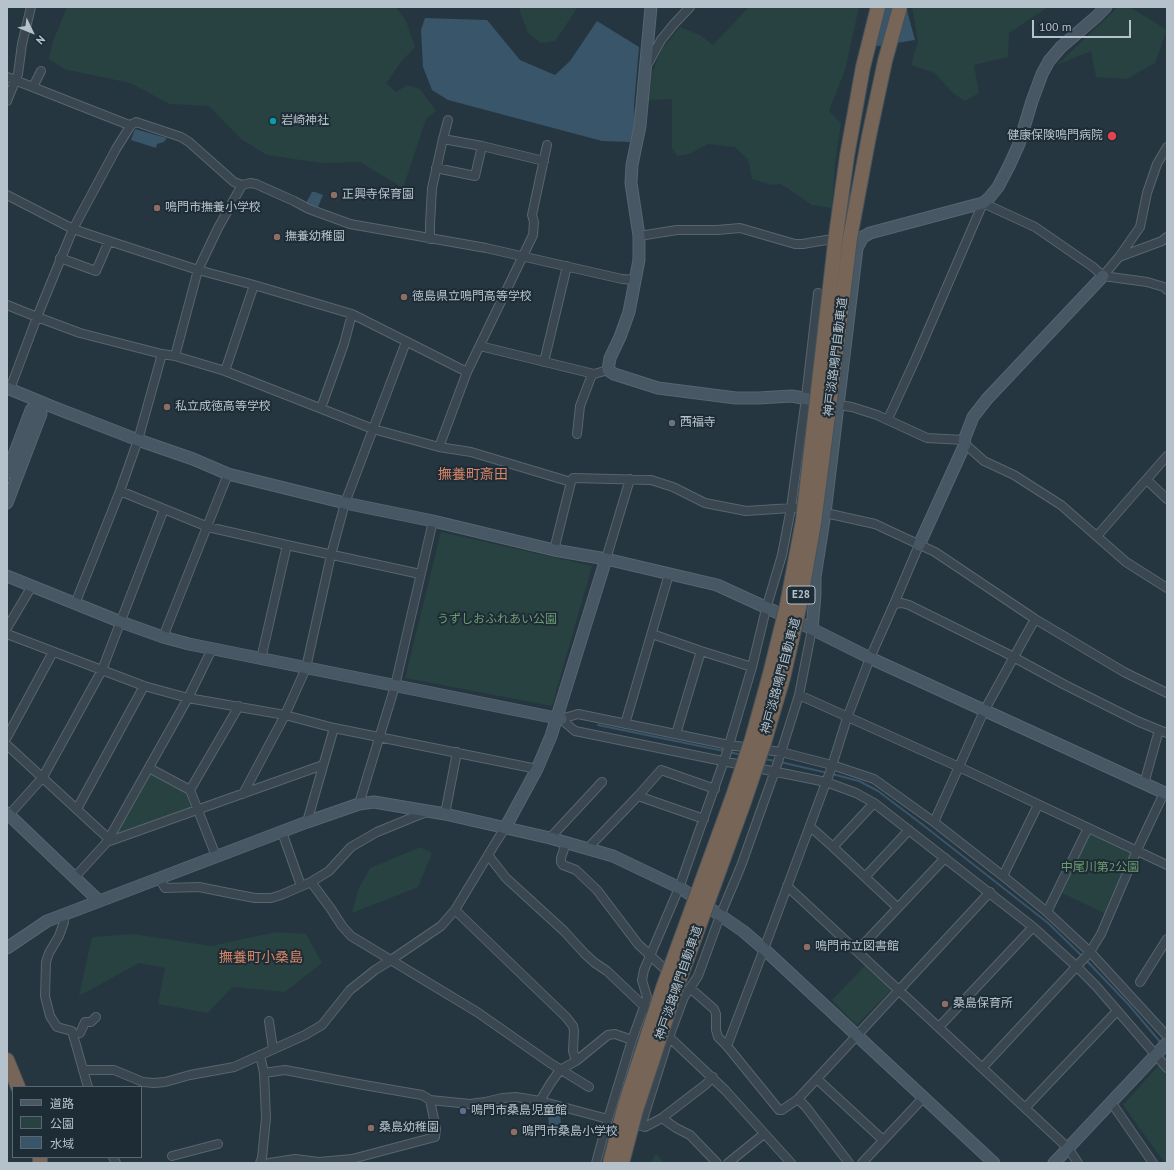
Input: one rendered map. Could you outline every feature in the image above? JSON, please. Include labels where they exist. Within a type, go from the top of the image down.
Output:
[{"type":"highway","name":"神戸淡路鳴門自動車道","points":[[610,1163],[626,1105],[663,988],[733,796],[752,739],[787,605],[802,520],[836,235],[845,172],[863,67],[878,7]]},
{"type":"highway","name":"神戸淡路鳴門自動車道","points":[[622,1163],[636,1110],[672,1000],[744,802],[764,743],[783,678],[799,608],[814,523],[850,238],[870,129],[885,60],[900,7]]},
{"type":"highway","points":[[7,1060],[18,1086]]},
{"type":"street","points":[[7,100],[18,74],[22,44],[31,7]]},
{"type":"street","points":[[608,370],[610,358],[620,337],[629,312],[639,260],[639,236],[631,184],[632,165],[640,126],[650,7]]},
{"type":"street","points":[[645,66],[649,62],[661,40],[690,7]]},
{"type":"street","points":[[888,419],[983,203],[998,187],[1019,144],[1032,101],[1049,60],[1061,47],[1106,7]]},
{"type":"street","points":[[33,87],[41,71]]},
{"type":"street","points":[[7,77],[131,125]]},
{"type":"street","points":[[430,239],[432,188],[448,120]]},
{"type":"street","points":[[636,280],[622,279],[486,248],[350,224],[309,210],[294,201],[256,184],[250,183],[242,185],[234,182],[181,137],[136,122],[131,125],[116,149],[73,229],[60,258],[9,388],[40,403],[193,459],[228,474],[345,503],[433,521],[554,550],[606,559],[717,585],[870,658],[1166,794],[1137,850],[1101,934],[1089,954],[982,1068]]},
{"type":"street","points":[[443,139],[482,146],[544,161]]},
{"type":"street","points":[[439,447],[467,372],[533,235],[534,222],[532,215],[547,145]]},
{"type":"street","points":[[436,168],[475,176],[482,146]]},
{"type":"street","points":[[727,1046],[788,886],[829,773],[847,718],[870,658],[964,442],[973,417],[987,399],[1103,276],[1119,257],[1140,227],[1147,192],[1157,164],[1167,147]]},
{"type":"street","points":[[175,356],[198,270],[218,228],[242,185]]},
{"type":"street","points":[[7,195],[73,229],[109,242],[198,270],[352,314],[467,372]]},
{"type":"street","points":[[713,1077],[705,1085],[662,1118],[645,1127],[640,1126],[670,1034],[684,997],[698,976],[720,916],[741,866],[776,769],[799,695],[812,630],[815,577],[825,513],[857,248],[863,237],[870,233],[983,203],[1035,227],[1093,267],[1103,276],[1147,282],[1164,287],[1167,290]]},
{"type":"street","points":[[639,236],[677,230],[717,230],[740,228],[795,244],[858,236],[863,237]]},
{"type":"street","points":[[1119,257],[1162,241],[1167,237]]},
{"type":"street","points":[[60,258],[96,271],[109,242]]},
{"type":"street","points":[[544,362],[567,266]]},
{"type":"street","points":[[226,371],[254,285]]},
{"type":"street","points":[[596,1163],[632,1040],[647,997],[642,980],[644,970],[678,888],[715,789],[752,668],[766,609],[782,556],[791,508],[818,293]]},
{"type":"street","points":[[7,304],[80,333],[175,356],[226,371],[372,429],[439,447],[471,452],[571,482]]},
{"type":"street","points":[[321,408],[344,344],[352,314]]},
{"type":"street","points":[[243,794],[284,715],[306,668],[331,555],[345,503],[406,342]]},
{"type":"street","points":[[480,346],[594,374],[608,370],[614,374],[658,388],[736,398],[792,396],[838,406],[852,407],[888,419],[927,438],[964,442],[984,461],[1014,475],[1061,505],[1126,562],[1167,588]]},
{"type":"street","points":[[75,604],[120,492],[138,440],[162,354]]},
{"type":"street","points":[[577,434],[580,406],[591,377],[594,374]]},
{"type":"street","points":[[7,473],[11,449],[31,410],[40,403]]},
{"type":"street","points":[[7,503],[41,414],[40,403]]},
{"type":"street","points":[[1097,536],[1167,456]]},
{"type":"street","points":[[163,638],[228,474]]},
{"type":"street","points":[[554,550],[573,478],[651,480],[673,487],[705,503],[746,511],[791,508],[825,513],[875,524],[935,552],[1035,619],[1124,672],[1167,692]]},
{"type":"street","points":[[83,1070],[114,1070],[154,1084],[190,1074],[212,1072],[234,1067],[305,1035],[322,1025],[350,990],[375,970],[441,926],[455,910],[505,828],[537,769],[559,719],[630,479]]},
{"type":"street","points":[[1146,480],[1167,499]]},
{"type":"street","points":[[120,492],[208,527],[420,574]]},
{"type":"street","points":[[99,900],[8,814],[43,777],[102,670],[164,509]]},
{"type":"street","points":[[360,804],[395,686],[433,521]]},
{"type":"street","points":[[261,659],[287,545]]},
{"type":"street","points":[[625,724],[669,574]]},
{"type":"street","points":[[7,576],[163,638],[559,719],[575,730],[727,752],[780,754],[829,773],[856,793],[874,803],[990,892],[1078,965],[1118,1011],[1161,1049],[1167,1068]]},
{"type":"street","points":[[7,628],[32,586]]},
{"type":"street","points":[[894,604],[902,603],[909,605],[1004,652],[1071,688],[1137,721],[1163,732],[1144,784]]},
{"type":"street","points":[[934,822],[984,711],[1035,619]]},
{"type":"street","points":[[7,634],[144,686],[188,698],[284,715],[334,728],[537,769]]},
{"type":"street","points":[[652,634],[752,668]]},
{"type":"street","points":[[75,877],[108,840],[188,698],[212,649]]},
{"type":"street","points":[[676,734],[701,651]]},
{"type":"street","points":[[7,737],[53,652]]},
{"type":"street","points":[[77,809],[144,686]]},
{"type":"street","points":[[799,695],[847,718],[959,767],[1167,864]]},
{"type":"street","points":[[190,790],[239,706]]},
{"type":"street","points":[[559,719],[578,714],[676,734],[776,769],[829,773],[874,779],[934,822],[1047,912],[1167,1036]]},
{"type":"street","points":[[308,822],[334,728]]},
{"type":"street","points":[[7,745],[43,777],[108,840]]},
{"type":"street","points":[[445,814],[457,752]]},
{"type":"street","points":[[108,840],[198,811],[324,766]]},
{"type":"street","points":[[148,768],[190,790],[216,856]]},
{"type":"street","points":[[588,848],[661,770],[715,789]]},
{"type":"street","points":[[550,838],[602,782]]},
{"type":"street","points":[[638,796],[704,819]]},
{"type":"street","points":[[7,948],[47,920],[216,856],[360,804],[374,802],[445,814],[588,848],[613,856],[678,888],[743,931],[764,949],[994,1163]]},
{"type":"street","points":[[833,847],[874,803]]},
{"type":"street","points":[[1003,876],[1038,805]]},
{"type":"street","points":[[159,878],[166,888],[199,887],[255,898],[271,898],[311,882],[329,871],[351,848],[377,832],[426,812]]},
{"type":"street","points":[[809,828],[814,830],[833,847],[897,907]]},
{"type":"street","points":[[1047,912],[1088,828]]},
{"type":"street","points":[[865,876],[909,830]]},
{"type":"street","points":[[282,832],[301,886]]},
{"type":"street","points":[[566,843],[561,862],[564,865],[576,870],[597,890],[638,944],[714,1009],[716,1014],[716,1030],[718,1037],[779,1110],[782,1110],[798,1099],[990,892]]},
{"type":"street","points":[[488,855],[506,878],[564,931],[585,954],[607,971],[726,1090],[791,1163]]},
{"type":"street","points":[[856,951],[945,858]]},
{"type":"street","points":[[311,882],[342,926],[351,936],[477,1012],[560,1070],[589,1087]]},
{"type":"street","points":[[788,886],[1068,1148],[1078,1163]]},
{"type":"street","points":[[455,910],[566,1017],[573,1026],[573,1051],[576,1061]]},
{"type":"street","points":[[63,914],[64,922],[46,962],[45,996],[50,1016],[57,1027],[72,1031],[88,1086]]},
{"type":"street","points":[[938,1027],[1033,927]]},
{"type":"street","points":[[1140,982],[1167,939]]},
{"type":"street","points":[[1025,1108],[1118,1011]]},
{"type":"street","points":[[80,1033],[85,1022],[91,1022],[96,1017]]},
{"type":"street","points":[[269,1021],[273,1049]]},
{"type":"street","points":[[540,1101],[560,1070],[576,1061],[608,1035],[615,1034],[632,1040]]},
{"type":"street","points":[[1054,1163],[1161,1049]]},
{"type":"street","points":[[260,1055],[264,1073],[266,1118],[262,1158],[260,1163]]},
{"type":"street","points":[[264,1073],[285,1070],[292,1071],[422,1095],[430,1100],[470,1104],[516,1097],[540,1101],[608,1120]]},
{"type":"street","points":[[817,1079],[883,1140]]},
{"type":"street","points":[[862,1163],[924,1097]]},
{"type":"street","points":[[798,1099],[806,1107],[848,1163]]},
{"type":"street","points":[[269,1163],[295,1159],[317,1162],[352,1159],[435,1137],[436,1129],[430,1100]]},
{"type":"street","points":[[1111,1102],[1153,1163]]},
{"type":"street","points":[[662,1118],[676,1128],[690,1135],[717,1163]]},
{"type":"street","points":[[728,1163],[764,1134]]},
{"type":"street","points":[[172,1156],[218,1144]]},
{"type":"street","points":[[372,1154],[374,1163]]},
{"type":"green space","points":[[67,7],[396,7],[406,21],[415,47],[401,62],[386,83],[396,92],[407,85],[420,89],[436,111],[426,119],[403,188],[360,162],[321,163],[267,155],[241,139],[209,106],[170,104],[130,83],[64,69],[49,59],[53,41]]},
{"type":"green space","points":[[520,7],[578,7],[555,41],[541,43],[528,33],[520,12]]},
{"type":"green space","points":[[749,7],[859,7],[845,70],[829,111],[841,123],[835,164],[832,208],[812,205],[781,184],[771,185],[752,179],[748,159],[735,147],[708,144],[689,154],[677,156],[672,148],[672,99],[649,100],[652,73],[662,49],[680,27],[700,35],[713,45]]},
{"type":"green space","points":[[912,7],[1048,7],[1009,33],[1008,57],[974,65],[979,93],[965,101],[953,93],[935,73],[911,65],[918,41]]},
{"type":"green space","points":[[1118,7],[1130,7],[1167,30],[1155,63],[1126,79],[1096,77],[1091,51],[1057,65]]},
{"type":"green space","name":"うずしおふれあい公園","points":[[441,532],[592,566],[552,706],[405,678]]},
{"type":"green space","points":[[150,773],[186,793],[192,809],[118,835],[115,831]]},
{"type":"green space","name":"中尾川第2公園","points":[[1090,833],[1134,852],[1106,914],[1062,893],[1087,834]]},
{"type":"green space","points":[[421,847],[432,853],[418,887],[352,913],[358,890],[370,868]]},
{"type":"green space","points":[[276,932],[306,934],[322,963],[285,992],[232,987],[208,1013],[158,1004],[165,968],[139,963],[79,996],[92,937],[133,934],[211,946]]},
{"type":"green space","points":[[866,965],[892,989],[857,1025],[832,1000]]},
{"type":"green space","points":[[1160,1064],[1167,1071],[1167,1163],[1165,1163],[1123,1105]]},
{"type":"green space","points":[[656,1154],[665,1163],[650,1163]]},
{"type":"water","points":[[870,7],[906,7],[915,40],[860,49]]},
{"type":"water","points":[[425,18],[487,20],[520,60],[555,75],[570,61],[597,21],[639,47],[634,105],[635,124],[630,142],[602,141],[448,100],[432,90],[423,67],[421,30]]},
{"type":"water","points":[[135,129],[167,138],[164,142],[157,144],[156,148],[131,140]]},
{"type":"water","points":[[312,192],[323,195],[318,207],[306,203]]},
{"type":"water","points":[[560,1113],[562,1136],[550,1137],[548,1114]]},
{"type":"waterway","points":[[598,725],[724,751]]},
{"type":"waterway","points":[[729,752],[742,755]]},
{"type":"waterway","points":[[764,759],[775,761]]},
{"type":"waterway","points":[[780,762],[828,773]]},
{"type":"waterway","points":[[832,774],[859,781],[878,791],[1048,923],[1082,956]]},
{"type":"waterway","points":[[1085,959],[1129,1005],[1161,1043]]},
{"type":"place","name":"岩崎神社","points":[[273,121]]},
{"type":"place","name":"健康保険鳴門病院","points":[[1112,136]]},
{"type":"place","name":"正興寺保育園","points":[[334,195]]},
{"type":"place","name":"鳴門市撫養小学校","points":[[157,208]]},
{"type":"place","name":"撫養幼稚園","points":[[277,237]]},
{"type":"place","name":"徳島県立鳴門高等学校","points":[[404,297]]},
{"type":"place","name":"私立成徳高等学校","points":[[167,407]]},
{"type":"place","name":"西福寺","points":[[672,423]]},
{"type":"place","name":"鳴門市立図書館","points":[[807,947]]},
{"type":"place","name":"桑島保育所","points":[[945,1004]]},
{"type":"place","name":"鳴門市桑島児童館","points":[[463,1111]]},
{"type":"place","name":"桑島幼稚園","points":[[371,1128]]},
{"type":"place","name":"鳴門市桑島小学校","points":[[514,1132]]},
{"type":"district","name":"撫養町斎田","points":[[473,475]]},
{"type":"district","name":"撫養町小桑島","points":[[261,958]]}]
